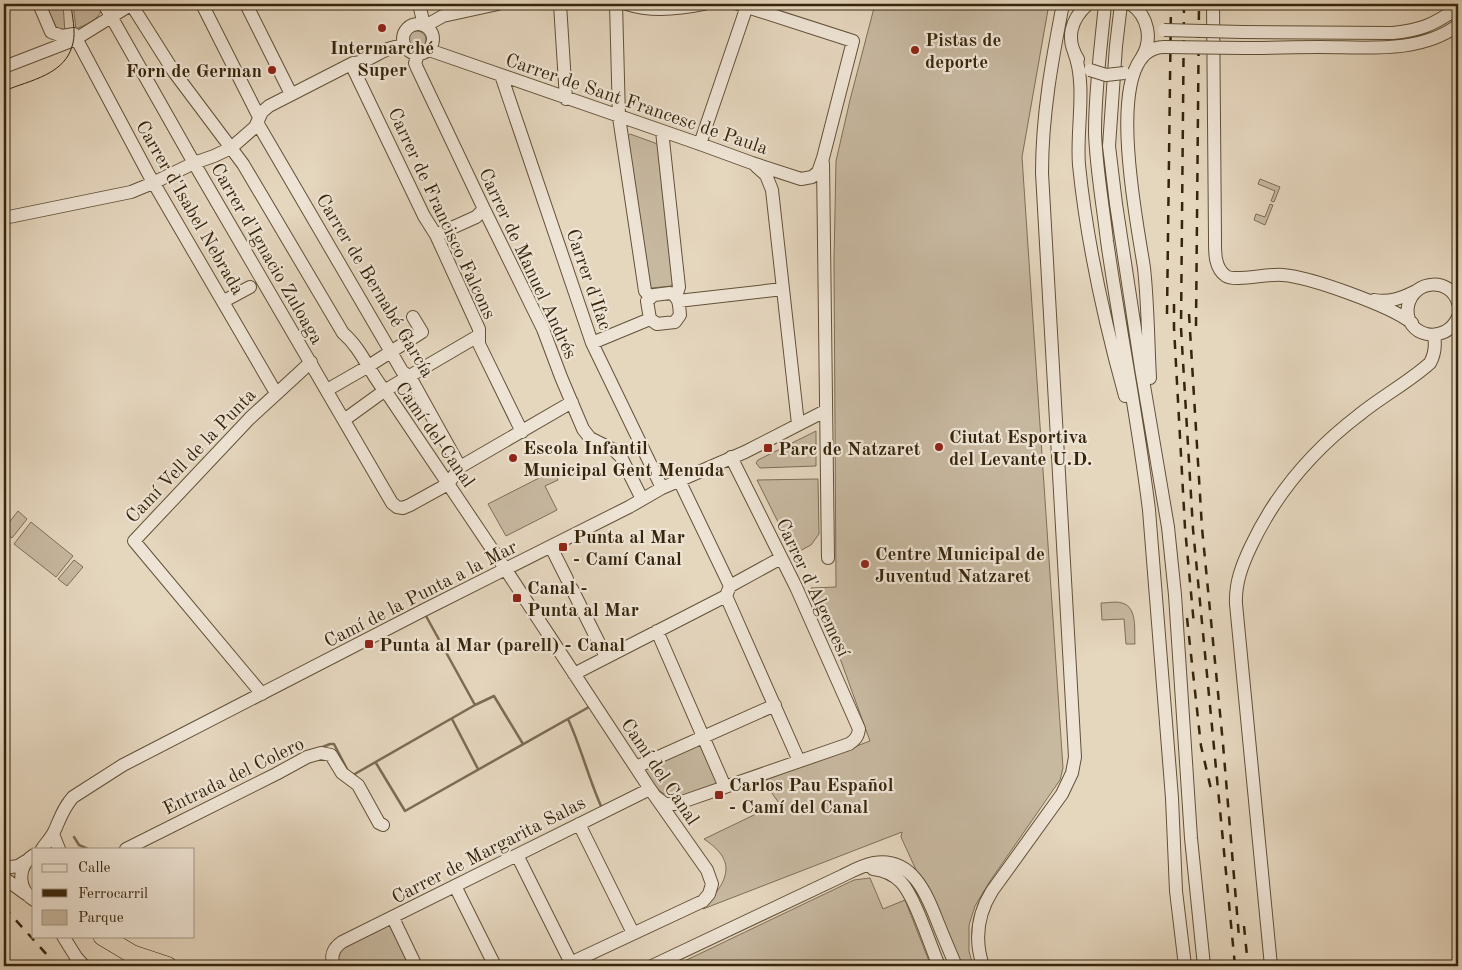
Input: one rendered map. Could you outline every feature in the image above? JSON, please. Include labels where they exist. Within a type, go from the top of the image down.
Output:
[{"type":"highway","points":[[105,938],[132,954],[168,966]]},
{"type":"street","points":[[39,4],[51,32],[62,36],[71,36],[98,24]]},
{"type":"street","name":"Carrer d'Ignacio Zuloaga","points":[[104,4],[388,497],[397,507],[403,508],[448,484]]},
{"type":"street","points":[[4,67],[76,38],[132,4]]},
{"type":"street","name":"Camí del Canal","points":[[132,4],[174,72],[243,164],[343,333],[351,340],[506,570],[652,792],[707,870],[712,884],[709,894],[703,900],[633,933]]},
{"type":"street","name":"Carrer de Bernabé García","points":[[202,4],[259,120],[402,371],[410,377],[460,467]]},
{"type":"street","points":[[246,4],[291,94]]},
{"type":"street","points":[[4,218],[131,192],[151,179],[214,156],[230,148],[259,120],[269,106],[352,64],[360,63],[393,48],[404,48],[413,54],[423,52],[432,45],[433,35],[425,26],[419,4]]},
{"type":"street","points":[[352,64],[356,58],[403,34],[410,26],[415,24],[425,26],[443,16],[498,4]]},
{"type":"street","points":[[560,4],[566,98]]},
{"type":"street","points":[[616,4],[619,116],[645,291],[650,297]]},
{"type":"street","points":[[627,4],[640,7],[686,8],[704,4]]},
{"type":"street","points":[[983,966],[977,940],[978,924],[983,908],[992,891],[1062,794],[1072,773],[1075,757],[1042,173],[1044,119],[1051,67],[1063,4]]},
{"type":"street","points":[[1088,4],[1080,9],[1072,26],[1070,39],[1080,74],[1079,162],[1090,250],[1114,358],[1144,468]]},
{"type":"street","points":[[1105,4],[1096,97],[1095,132],[1097,165],[1111,268],[1144,468],[1149,510],[1166,717],[1176,891],[1185,966]]},
{"type":"street","points":[[1121,4],[1116,46],[1110,146],[1116,204],[1169,537],[1175,596],[1191,838],[1204,966]]},
{"type":"street","points":[[1213,4],[1215,238],[1216,258],[1219,269],[1230,279],[1268,274],[1301,277],[1361,298],[1401,315],[1425,334],[1442,334],[1450,330],[1458,317]]},
{"type":"street","points":[[700,144],[743,5],[853,41],[823,158]]},
{"type":"street","points":[[1138,8],[1155,26],[1164,30],[1393,33],[1416,30],[1432,25],[1456,10],[1458,6]]},
{"type":"street","points":[[1138,8],[1148,27],[1148,40],[1145,52],[1133,77],[1130,90],[1127,141],[1133,204],[1144,269],[1151,433]]},
{"type":"street","points":[[1074,52],[1082,64],[1090,70],[1106,75],[1124,73],[1156,47],[1396,46],[1421,43],[1437,38],[1458,25]]},
{"type":"street","points":[[4,59],[40,44],[51,32]]},
{"type":"street","points":[[403,34],[404,48]]},
{"type":"street","name":"Carrer d'Isabel Nebrada","points":[[76,38],[151,179],[224,301],[276,393]]},
{"type":"street","name":"Carrer de Sant Francesc de Paula","points":[[423,52],[500,75],[791,176],[806,179],[818,172],[823,158]]},
{"type":"street","name":"Carrer de Manuel Andrés","points":[[423,52],[415,63],[417,68],[543,329],[583,429],[590,438],[614,450],[621,456],[642,499]]},
{"type":"street","name":"Carrer de Francisco Falcons","points":[[352,64],[424,216],[436,235],[479,329],[478,336],[482,350],[522,432]]},
{"type":"street","name":"Carrer d'Ifac","points":[[500,75],[592,343],[662,488]]},
{"type":"street","points":[[662,131],[679,287],[677,298],[680,315],[675,322],[657,324],[650,319],[647,301],[654,295],[670,293],[677,298],[783,289]]},
{"type":"street","name":"Carrer d'Algemesí","points":[[823,158],[828,558]]},
{"type":"street","points":[[752,163],[766,175],[772,190],[798,424]]},
{"type":"street","name":"Carrer de Sant Francesc de Paula","points":[[772,190],[776,180],[783,180],[816,190],[822,196],[824,203]]},
{"type":"street","points":[[436,235],[476,216],[484,209]]},
{"type":"street","points":[[1361,298],[1386,301],[1396,300],[1430,284],[1439,284],[1453,292],[1458,303]]},
{"type":"street","points":[[224,301],[250,286]]},
{"type":"street","points":[[1412,323],[1408,315],[1408,307],[1416,291]]},
{"type":"street","points":[[327,390],[368,367],[422,332],[414,318]]},
{"type":"street","points":[[592,343],[650,319]]},
{"type":"street","points":[[1271,966],[1236,604],[1237,579],[1259,528],[1307,460],[1357,416],[1430,363],[1436,346],[1434,335]]},
{"type":"street","points":[[344,420],[384,391],[478,336]]},
{"type":"street","name":"Camí Vell de la Punta","points":[[262,694],[134,540],[276,393],[311,362]]},
{"type":"street","points":[[448,484],[460,467],[572,402]]},
{"type":"street","name":"Camí de la Punta a la Mar","points":[[43,848],[53,834],[60,814],[73,797],[123,764],[551,547],[662,488],[825,411]]},
{"type":"street","name":"Carrer d'Algemesí","points":[[731,457],[796,587],[858,729],[858,735],[849,744],[799,761]]},
{"type":"street","points":[[652,792],[665,804],[676,804],[799,761],[679,480]]},
{"type":"street","points":[[551,547],[606,657]]},
{"type":"street","points":[[574,674],[657,631],[728,591],[780,558]]},
{"type":"street","points":[[657,631],[724,787]]},
{"type":"street","points":[[636,767],[775,705]]},
{"type":"street","name":"Entrada del Colero","points":[[128,848],[307,757],[321,754],[331,755],[342,773],[358,785],[379,823],[382,825]]},
{"type":"street","name":"Carrer de Margarita Salas","points":[[334,966],[333,953],[342,942],[579,824],[652,792]]},
{"type":"street","points":[[517,855],[567,965],[633,933],[579,824]]},
{"type":"street","points":[[53,834],[59,848]]},
{"type":"street","points":[[4,868],[18,866],[30,858]]},
{"type":"street","points":[[30,858],[21,876],[22,887],[31,898]]},
{"type":"street","points":[[652,966],[868,864],[876,863],[899,867],[912,876],[926,894],[956,966]]},
{"type":"street","points":[[842,876],[873,869],[885,872],[898,879],[909,893],[939,966]]},
{"type":"street","points":[[4,878],[31,898]]},
{"type":"street","points":[[455,886],[495,966]]},
{"type":"street","points":[[393,918],[416,966]]},
{"type":"street","points":[[64,938],[84,966]]},
{"type":"green space","points":[[45,4],[63,4],[65,33],[57,29]]},
{"type":"green space","points":[[73,4],[102,4],[97,17],[76,29]]},
{"type":"green space","name":"Ciutat Esportiva del Levante U.D.","points":[[875,4],[1049,4],[1022,157],[1063,768],[1060,780],[990,881],[975,906],[969,925],[969,951],[973,966],[960,966],[901,837],[902,832],[703,909],[718,890],[726,873],[726,865],[722,856],[704,839],[779,803],[763,781],[870,741],[837,650],[811,588],[836,587],[834,261],[836,161]]},
{"type":"green space","points":[[417,31],[423,34],[426,40],[423,46],[417,49],[411,46],[408,40],[411,34]]},
{"type":"green space","points":[[630,134],[658,145],[673,283],[671,286],[652,288],[649,286],[628,136]]},
{"type":"green space","points":[[1260,179],[1280,187],[1274,202],[1271,201],[1275,191],[1258,184]]},
{"type":"green space","points":[[1270,204],[1273,205],[1265,225],[1254,220],[1256,214],[1265,217]]},
{"type":"green space","points":[[816,431],[816,466],[760,468],[756,463],[758,460]]},
{"type":"green space","points":[[554,472],[558,480],[545,486],[557,510],[506,536],[488,504]]},
{"type":"green space","points":[[818,479],[819,534],[811,545],[794,554],[757,480]]},
{"type":"green space","points":[[18,511],[27,519],[12,538],[4,529]]},
{"type":"green space","points":[[31,522],[73,556],[56,577],[14,544]]},
{"type":"green space","points":[[74,560],[83,567],[67,586],[58,579]]},
{"type":"green space","points":[[1120,602],[1131,609],[1134,621],[1135,644],[1126,644],[1124,619],[1102,620],[1101,603]]},
{"type":"green space","points":[[700,745],[718,784],[695,793],[672,796],[664,794],[656,787],[644,769]]},
{"type":"green space","points":[[870,878],[883,909],[905,900],[931,966],[674,966],[854,880]]},
{"type":"green space","points":[[388,923],[414,966],[338,966],[339,950]]},
{"type":"waterway","points":[[426,616],[475,705],[494,696],[523,744]]},
{"type":"waterway","points":[[353,775],[475,705]]},
{"type":"waterway","points":[[376,763],[405,811],[589,707]]},
{"type":"waterway","points":[[452,719],[478,769]]},
{"type":"waterway","points":[[568,719],[601,806]]},
{"type":"waterway","points":[[320,748],[334,744],[348,771]]},
{"type":"waterway","points":[[74,837],[79,845],[86,848]]},
{"type":"tram line","points":[[4,91],[46,75],[63,62],[69,54],[74,38],[71,4]]},
{"type":"railway","points":[[1167,314],[1171,4]]},
{"type":"railway","points":[[1184,4],[1181,328],[1193,529],[1235,966]]},
{"type":"railway","points":[[1196,326],[1199,4]]},
{"type":"railway","points":[[1174,304],[1185,528],[1194,625]]},
{"type":"railway","points":[[1189,314],[1202,528],[1239,937]]},
{"type":"railway","points":[[1187,618],[1201,746],[1211,789]]},
{"type":"railway","points":[[4,907],[57,966]]},
{"type":"railway","points":[[1244,926],[1248,966]]},
{"type":"place","name":"Intermarché Super","points":[[382,28]]},
{"type":"place","name":"Pistas de deporte","points":[[915,50]]},
{"type":"place","name":"Forn de German","points":[[272,70]]},
{"type":"place","name":"Ciutat Esportiva del Levante U.D.","points":[[939,447]]},
{"type":"place","name":"Parc de Natzaret","points":[[768,448]]},
{"type":"place","name":"Escola Infantil Municipal Gent Menuda","points":[[513,458]]},
{"type":"place","name":"Punta al Mar - Camí Canal","points":[[563,547]]},
{"type":"place","name":"Centre Municipal de Juventud Natzaret","points":[[865,564]]},
{"type":"place","name":"Canal - Punta al Mar","points":[[517,598]]},
{"type":"place","name":"Punta al Mar (parell) - Canal","points":[[369,644]]},
{"type":"place","name":"Carlos Pau Español - Camí del Canal","points":[[719,795]]}]
